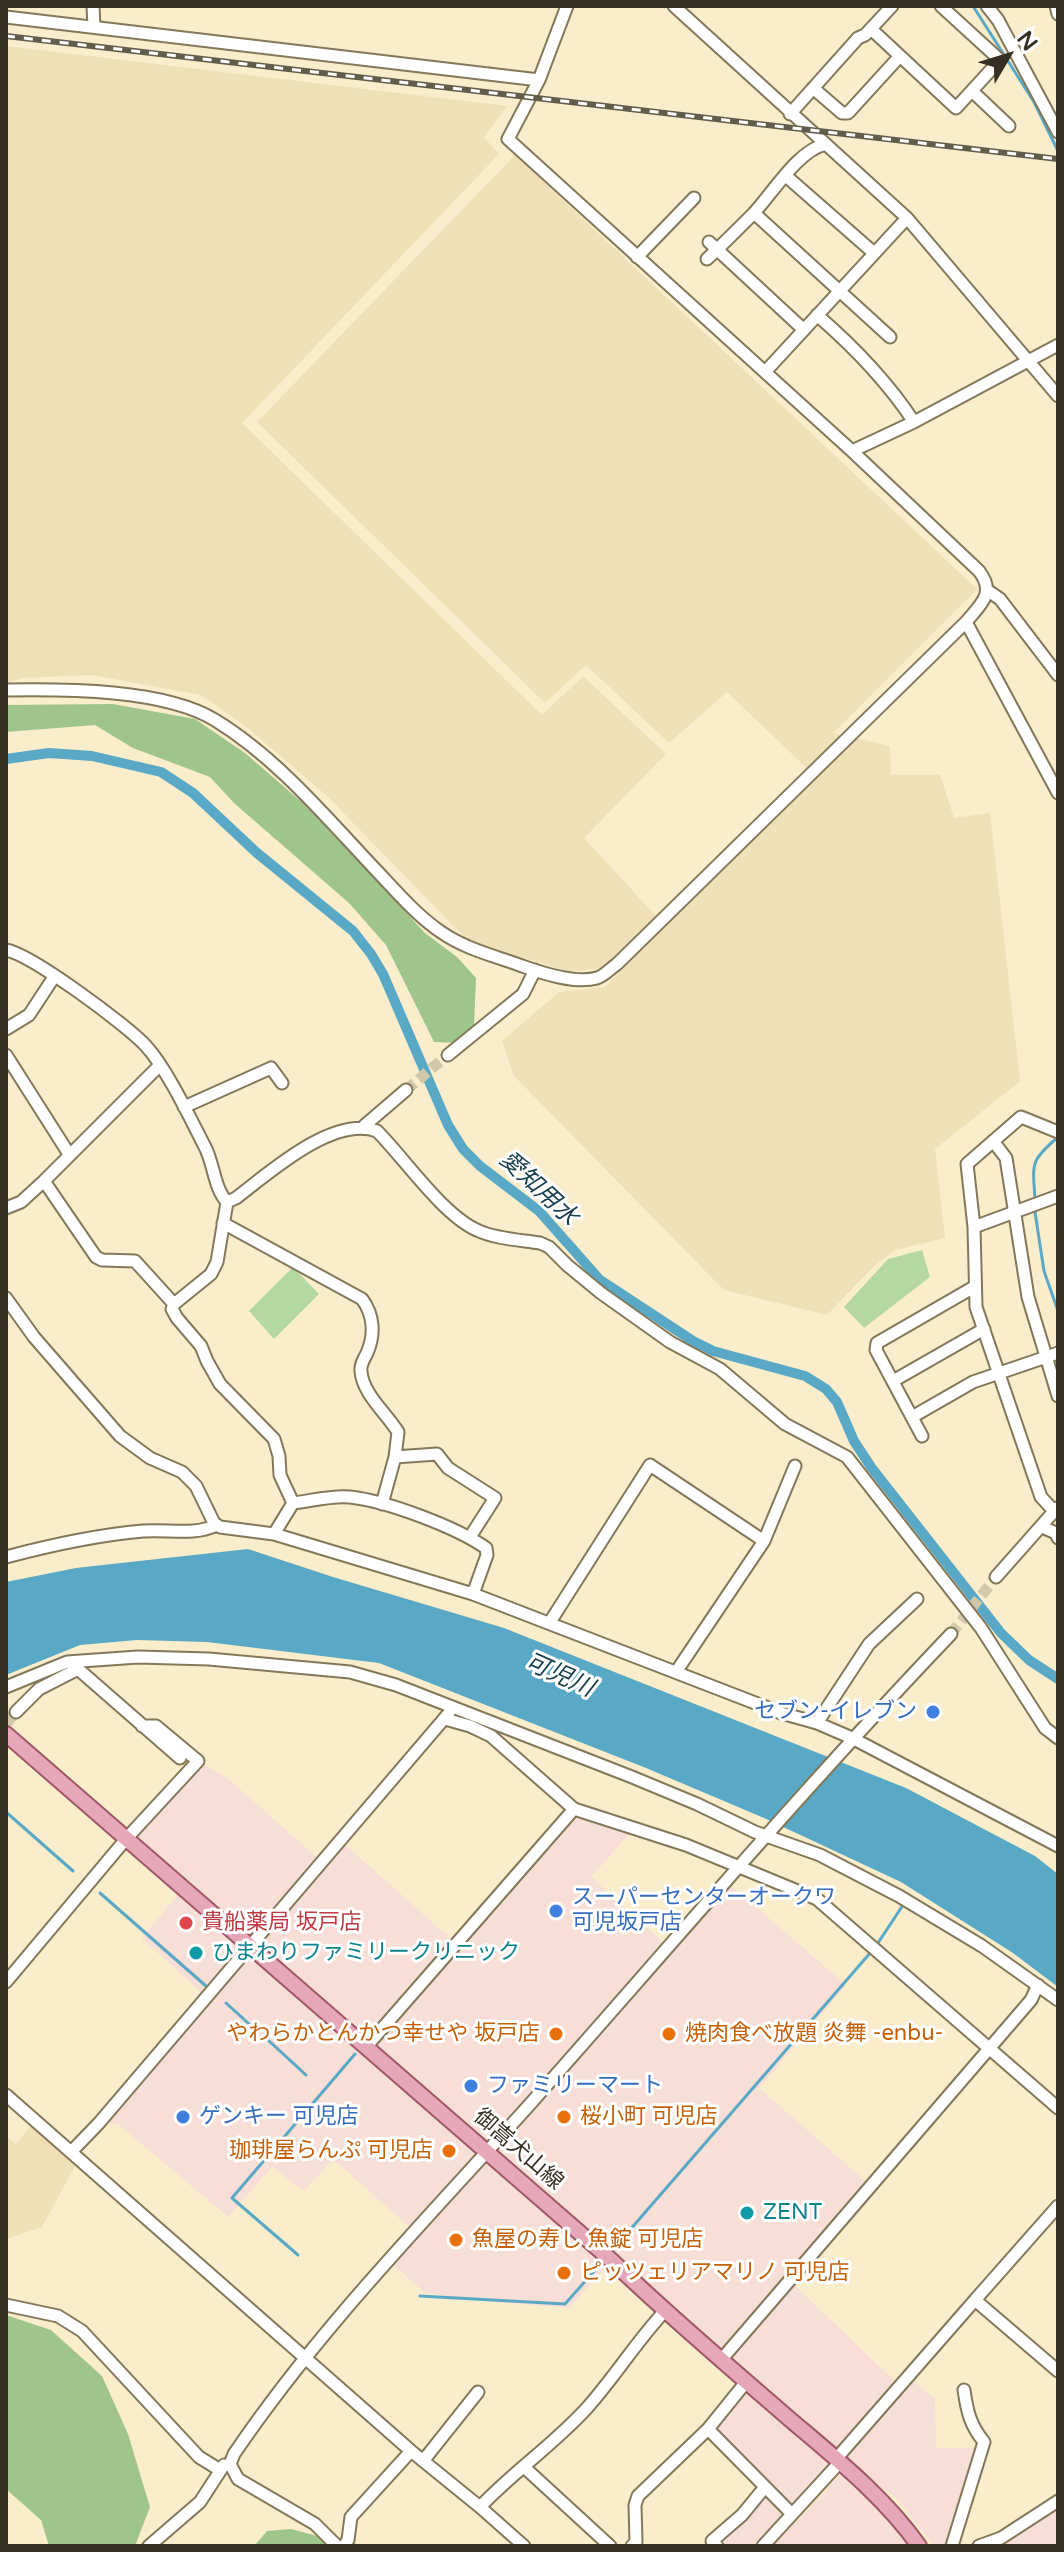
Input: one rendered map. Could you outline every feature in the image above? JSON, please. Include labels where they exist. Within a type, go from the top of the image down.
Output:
[{"type":"main road","name":"御嵩犬山線","points":[[6,1734],[838,2461],[881,2500],[919,2546]]},
{"type":"street","points":[[93,6],[94,27]]},
{"type":"street","points":[[6,690],[87,689],[180,706],[215,720],[270,761],[310,799],[420,917],[443,934],[476,951],[535,970],[575,979],[598,978],[617,964],[966,622],[985,599],[987,581],[979,571],[852,451],[508,139],[539,80],[567,6]]},
{"type":"street","points":[[674,6],[907,218],[1058,396]]},
{"type":"street","points":[[686,17],[696,6]]},
{"type":"street","points":[[790,114],[858,38],[892,6]]},
{"type":"street","points":[[871,29],[956,108],[1000,60],[941,6]]},
{"type":"street","points":[[987,6],[1019,57],[1058,132]]},
{"type":"street","points":[[1056,6],[1058,14]]},
{"type":"street","points":[[6,17],[539,80]]},
{"type":"street","points":[[813,88],[842,113],[848,113],[900,56]]},
{"type":"street","points":[[972,91],[1009,126]]},
{"type":"street","points":[[707,259],[713,246],[754,213],[802,157],[819,145],[826,144]]},
{"type":"street","points":[[786,176],[874,253]]},
{"type":"street","points":[[637,257],[694,198]]},
{"type":"street","points":[[754,213],[890,337]]},
{"type":"street","points":[[765,372],[907,218]]},
{"type":"street","points":[[713,246],[804,330]]},
{"type":"street","points":[[817,315],[864,358],[914,422]]},
{"type":"street","points":[[852,451],[914,422],[1058,345]]},
{"type":"street","points":[[987,590],[1000,599],[1058,675]]},
{"type":"street","points":[[966,622],[1058,793]]},
{"type":"street","points":[[6,950],[29,959],[130,1031],[148,1048],[184,1107],[210,1158],[220,1195],[227,1202]]},
{"type":"street","points":[[448,1055],[523,994],[535,970]]},
{"type":"street","points":[[6,1029],[29,1015],[54,977]]},
{"type":"street","points":[[6,1055],[69,1154]]},
{"type":"street","points":[[6,1208],[21,1202],[44,1181],[159,1066]]},
{"type":"street","points":[[184,1107],[271,1068],[282,1083]]},
{"type":"street","points":[[227,1202],[299,1150],[364,1126],[406,1090]]},
{"type":"street","points":[[996,1577],[1056,1509],[1041,1497],[976,1307],[974,1227],[967,1164],[1021,1117],[1058,1132]]},
{"type":"street","points":[[364,1126],[377,1131],[452,1213],[469,1226],[481,1232],[549,1247],[601,1293],[670,1342],[720,1369],[785,1424],[847,1457],[981,1628],[1045,1728],[1058,1738]]},
{"type":"street","points":[[993,1141],[1006,1158],[1028,1297],[1058,1396]]},
{"type":"street","points":[[44,1181],[96,1257],[135,1261],[174,1304]]},
{"type":"street","points":[[974,1227],[1058,1197]]},
{"type":"street","points":[[227,1202],[217,1262],[211,1274],[174,1304],[173,1314],[201,1346],[220,1384],[274,1439],[280,1475],[293,1503]]},
{"type":"street","points":[[223,1223],[362,1299],[369,1309],[371,1343],[360,1368],[361,1374],[398,1432],[395,1457],[382,1504]]},
{"type":"street","points":[[922,1436],[876,1350],[880,1339],[974,1287]]},
{"type":"street","points":[[6,1298],[34,1337],[120,1436],[150,1458],[182,1472],[196,1486],[217,1525]]},
{"type":"street","points":[[893,1381],[984,1329]]},
{"type":"street","points":[[912,1417],[973,1382],[1058,1353]]},
{"type":"street","points":[[395,1457],[437,1454],[448,1468],[495,1498],[470,1537]]},
{"type":"street","points":[[550,1622],[650,1465],[764,1541]]},
{"type":"street","points":[[676,1672],[764,1541],[795,1466]]},
{"type":"street","points":[[293,1503],[348,1497],[382,1504],[470,1537],[486,1548],[487,1555],[473,1594]]},
{"type":"street","points":[[274,1534],[293,1503]]},
{"type":"street","points":[[6,1557],[88,1539],[145,1531],[203,1532],[217,1525],[274,1534],[473,1594],[781,1713],[817,1723],[852,1738],[1058,1846]]},
{"type":"street","points":[[1042,1527],[1056,1533],[1058,1538]]},
{"type":"street","points":[[817,1723],[869,1644],[917,1599]]},
{"type":"street","points":[[149,2546],[200,2502],[265,2409],[306,2358],[737,1866],[951,1634]]},
{"type":"street","points":[[6,1687],[67,1662],[138,1657],[209,1659],[350,1672],[396,1685],[771,1832],[820,1855],[907,1901],[982,1946],[1058,2000]]},
{"type":"street","points":[[58,1665],[70,1674]]},
{"type":"street","points":[[16,1712],[39,1689],[78,1669],[180,1758]]},
{"type":"street","points":[[71,2152],[452,1708]]},
{"type":"street","points":[[445,1719],[491,1736],[574,1809],[686,1845],[817,1899],[1058,2108]]},
{"type":"street","points":[[6,1982],[126,1839],[198,1761],[156,1726],[142,1726]]},
{"type":"street","points":[[366,2047],[574,1809]]},
{"type":"street","points":[[721,2360],[1031,2000],[1038,1985]]},
{"type":"street","points":[[6,2095],[411,2451],[524,2546]]},
{"type":"street","points":[[763,2546],[791,2513],[796,2513],[1058,2206]]},
{"type":"street","points":[[975,2300],[1058,2371]]},
{"type":"street","points":[[6,2305],[58,2316],[82,2331],[199,2457],[225,2467],[238,2479],[315,2524],[337,2546]]},
{"type":"street","points":[[480,2507],[504,2482],[548,2448],[585,2410],[664,2312]]},
{"type":"street","points":[[632,2546],[636,2542],[635,2505],[638,2496],[708,2429],[746,2382]]},
{"type":"street","points":[[952,2546],[984,2442],[968,2417],[964,2390]]},
{"type":"street","points":[[423,2461],[478,2392]]},
{"type":"street","points":[[708,2429],[791,2513]]},
{"type":"street","points":[[344,2546],[348,2540],[351,2517],[411,2451]]},
{"type":"street","points":[[524,2467],[610,2546]]},
{"type":"street","points":[[717,2546],[712,2541],[742,2515],[765,2487]]},
{"type":"street","points":[[979,2546],[1001,2538],[1058,2501]]},
{"type":"shaded area","points":[[6,46],[507,106],[484,137],[499,154],[242,423],[542,715],[583,676],[666,754],[584,838],[656,916],[602,968],[570,972],[467,940],[327,796],[249,729],[201,695],[92,675],[21,678],[6,684]]},
{"type":"shaded area","points":[[515,155],[977,589],[833,733],[890,746],[891,775],[940,775],[954,818],[990,813],[1020,1081],[935,1149],[945,1238],[895,1250],[873,1267],[827,1315],[724,1290],[514,1076],[502,1041],[559,992],[605,987],[815,776],[727,692],[669,743],[586,665],[545,703],[257,422]]},
{"type":"shaded area","points":[[198,1761],[226,1777],[321,1861],[340,1840],[461,1948],[577,1816],[629,1834],[591,1877],[668,1947],[726,1881],[846,1985],[759,2088],[870,2185],[789,2280],[902,2388],[912,2380],[935,2399],[936,2448],[975,2448],[946,2546],[934,2546],[895,2497],[840,2462],[790,2506],[713,2428],[735,2401],[744,2395],[726,2364],[611,2261],[569,2308],[425,2293],[389,2261],[414,2231],[333,2159],[304,2191],[272,2167],[228,2217],[118,2124],[99,2123],[206,1997],[142,1938],[184,1887],[126,1839]]},
{"type":"shaded area","points":[[31,2126],[75,2166],[42,2227],[6,2239],[6,2136],[16,2144]]},
{"type":"shaded area","points":[[844,2470],[916,2546],[713,2546],[764,2495],[796,2523]]},
{"type":"shaded area","points":[[1058,2507],[1058,2546],[995,2546]]},
{"type":"green space","points":[[113,704],[195,719],[245,753],[311,810],[425,933],[457,957],[476,978],[474,1026],[456,1043],[434,1042],[386,945],[349,903],[234,803],[210,777],[133,748],[95,725],[6,732],[6,705]]},
{"type":"green space","points":[[922,1250],[930,1277],[864,1328],[844,1307],[888,1259]]},
{"type":"green space","points":[[293,1267],[319,1294],[274,1339],[249,1311]]},
{"type":"green space","points":[[6,2315],[51,2330],[102,2376],[128,2434],[150,2507],[135,2546],[49,2546],[41,2520],[6,2489]]},
{"type":"green space","points":[[291,2529],[317,2536],[327,2546],[254,2546],[267,2531]]},
{"type":"water","name":"可児川","points":[[248,1549],[504,1628],[906,1788],[1035,1856],[1058,1874],[1058,1987],[1013,1953],[901,1882],[764,1818],[646,1768],[379,1663],[207,1642],[137,1640],[80,1645],[6,1675],[6,1582],[76,1568]]},
{"type":"waterway","points":[[973,6],[1034,102],[1058,151]]},
{"type":"waterway","name":"愛知用水","points":[[6,759],[49,753],[92,756],[161,772],[193,793],[257,853],[353,931],[383,974],[448,1125],[463,1149],[480,1166],[539,1211],[600,1280],[713,1351],[805,1376],[826,1389],[837,1402],[854,1441],[871,1467],[1001,1633],[1029,1660],[1058,1679]]},
{"type":"waterway","points":[[1035,1200],[1037,1158],[1058,1137]]},
{"type":"waterway","points":[[1035,1212],[1044,1271],[1058,1311]]},
{"type":"waterway","points":[[6,1812],[73,1871]]},
{"type":"waterway","points":[[100,1893],[206,1986]]},
{"type":"waterway","points":[[876,1946],[905,1902]]},
{"type":"waterway","points":[[609,2254],[871,1952]]},
{"type":"waterway","points":[[226,2003],[258,2032]]},
{"type":"waterway","points":[[268,2040],[306,2075]]},
{"type":"waterway","points":[[298,2255],[232,2198],[355,2054]]},
{"type":"waterway","points":[[420,2296],[565,2304],[604,2260]]},
{"type":"tunnel","points":[[406,1090],[448,1055]]},
{"type":"tunnel","points":[[951,1634],[996,1577]]},
{"type":"tunnel","points":[[6,1724],[16,1712]]},
{"type":"railway","points":[[6,36],[1058,159]]},
{"type":"place","name":"セブン-イレブン","points":[[933,1712]]},
{"type":"place","name":"スーパーセンターオークワ 可児坂戸店","points":[[556,1911]]},
{"type":"place","name":"貴船薬局 坂戸店","points":[[186,1923]]},
{"type":"place","name":"ひまわりファミリークリニック","points":[[196,1953]]},
{"type":"place","name":"やわらかとんかつ幸せや 坂戸店","points":[[556,2034]]},
{"type":"place","name":"焼肉食べ放題 炎舞 ‐enbu‐","points":[[669,2034]]},
{"type":"place","name":"ファミリーマート","points":[[471,2086]]},
{"type":"place","name":"ゲンキー 可児店","points":[[183,2117]]},
{"type":"place","name":"桜小町 可児店","points":[[564,2117]]},
{"type":"place","name":"珈琲屋らんぷ 可児店","points":[[449,2151]]},
{"type":"place","name":"ZENT","points":[[747,2213]]},
{"type":"place","name":"魚屋の寿し 魚錠 可児店","points":[[456,2240]]},
{"type":"place","name":"ピッツェリアマリノ 可児店","points":[[564,2273]]}]
